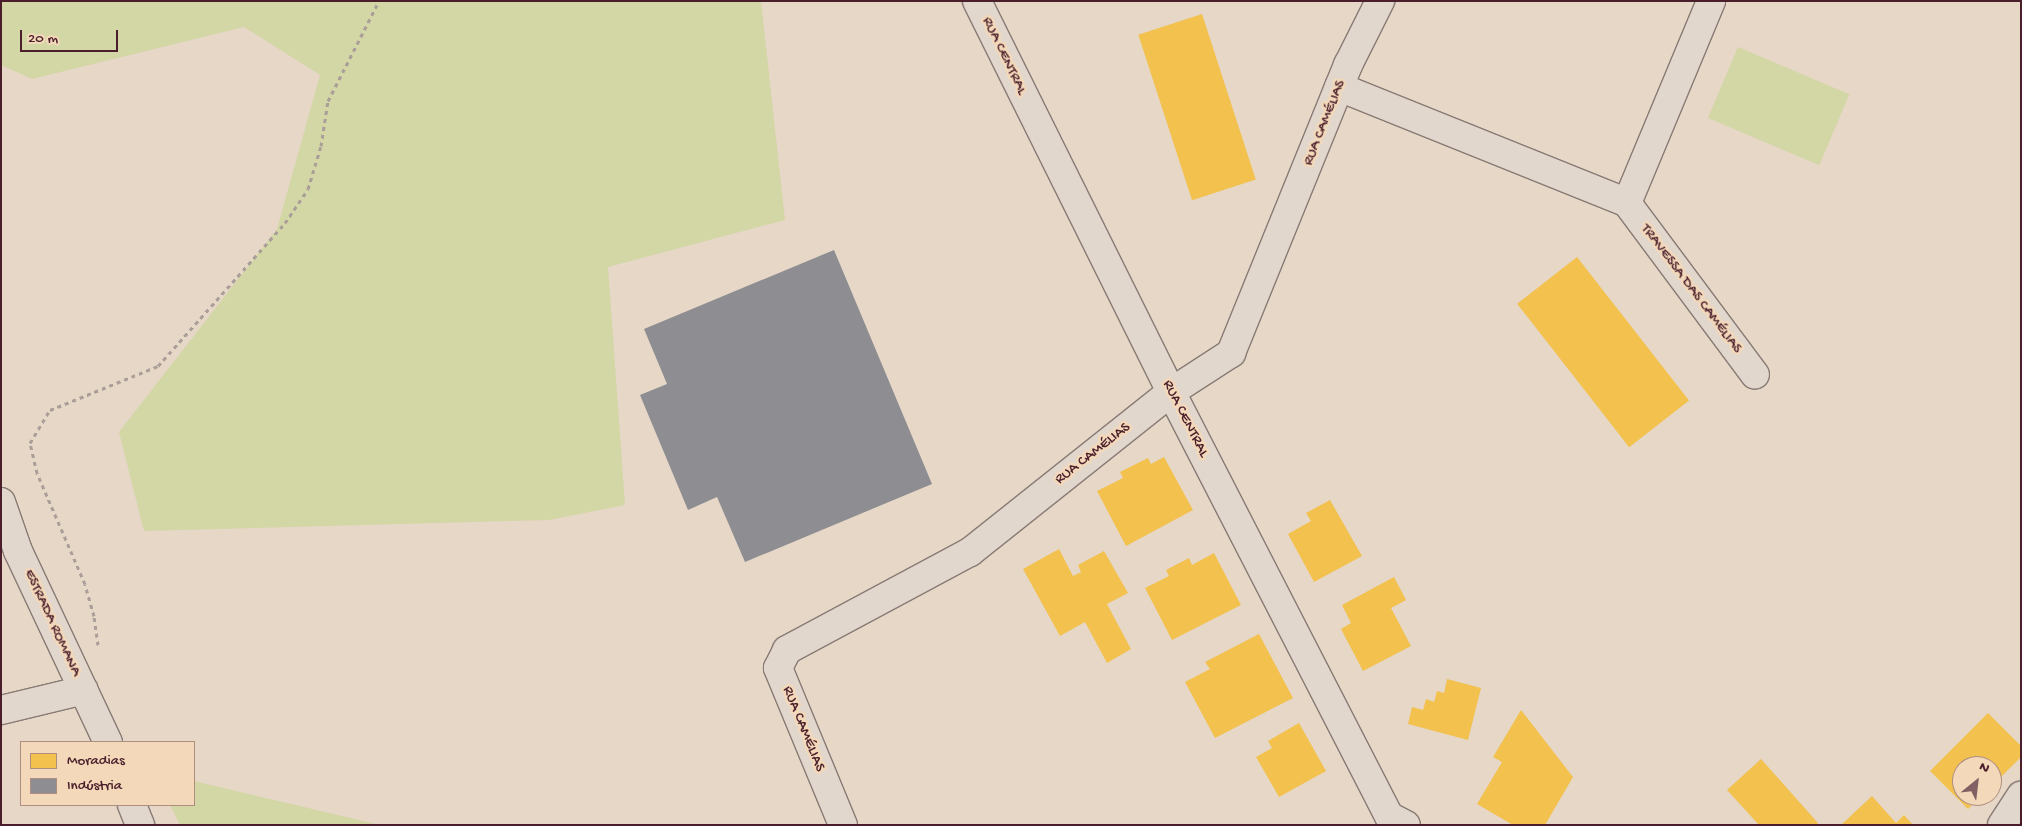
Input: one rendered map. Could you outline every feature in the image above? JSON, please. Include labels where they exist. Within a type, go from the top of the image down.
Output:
[{"type":"street","name":"RUA CENTRAL","points":[[977,1],[1171,392],[1389,816],[1406,825]]},
{"type":"street","name":"RUA CAMÉLIAS","points":[[843,825],[778,668],[787,650],[970,552],[1171,392],[1231,353],[1339,86],[1380,1]]},
{"type":"street","points":[[1339,86],[1628,203],[1711,1]]},
{"type":"street","name":"TRAVESSA DAS CAMÉLIAS","points":[[1628,203],[1755,375]]},
{"type":"street","name":"ESTRADA ROMANA","points":[[1,502],[18,551],[108,741]]},
{"type":"street","points":[[1,710],[84,690]]},
{"type":"street","points":[[2002,825],[2021,796]]},
{"type":"street","points":[[132,806],[140,825]]},
{"type":"path","points":[[84,690],[99,652],[94,616],[71,548],[37,473],[30,443],[50,410],[158,366],[285,223],[308,189],[321,146],[328,101],[379,1]]},
{"type":"green space","points":[[1,1],[761,1],[785,220],[608,267],[625,505],[549,520],[144,531],[119,432],[277,229],[320,75],[244,27],[32,79],[1,65]]},
{"type":"green space","points":[[1738,47],[1849,94],[1819,165],[1708,118]]},
{"type":"green space","points":[[195,781],[380,825],[180,825],[170,806],[195,806]]},
{"type":"building: Moradias","points":[[1202,14],[1256,179],[1192,200],[1138,35]]},
{"type":"building: Moradias","points":[[1577,257],[1689,400],[1629,447],[1517,304]]},
{"type":"building: Moradias","points":[[1164,457],[1193,510],[1126,546],[1097,491],[1123,478],[1120,472],[1148,458],[1151,464]]},
{"type":"building: Moradias","points":[[1330,500],[1362,556],[1314,582],[1288,534],[1311,521],[1306,513]]},
{"type":"building: Moradias","points":[[1059,549],[1073,576],[1081,572],[1078,565],[1104,551],[1128,593],[1107,604],[1131,649],[1107,663],[1085,622],[1060,636],[1023,569]]},
{"type":"building: Moradias","points":[[1214,553],[1241,605],[1172,640],[1145,588],[1169,576],[1166,570],[1189,558],[1192,565]]},
{"type":"building: Moradias","points":[[1394,577],[1406,600],[1391,608],[1411,646],[1363,671],[1341,629],[1351,623],[1342,605]]},
{"type":"building: Moradias","points":[[1259,634],[1293,698],[1215,738],[1185,682],[1210,669],[1205,662]]},
{"type":"building: Moradias","points":[[1447,679],[1481,688],[1468,740],[1408,724],[1412,707],[1423,710],[1426,699],[1434,702],[1437,691],[1444,693]]},
{"type":"building: Moradias","points":[[1521,710],[1573,777],[1545,825],[1513,825],[1477,804],[1502,762],[1493,757]]},
{"type":"building: Moradias","points":[[1988,713],[2021,746],[2021,757],[2002,776],[2002,756],[1952,756],[1952,793],[1930,771]]},
{"type":"building: Moradias","points":[[1299,723],[1326,771],[1279,797],[1256,757],[1272,748],[1268,741]]},
{"type":"building: Moradias","points":[[1761,759],[1818,823],[1816,825],[1759,825],[1727,790]]},
{"type":"building: Moradias","points":[[1872,796],[1896,823],[1904,815],[1913,825],[1841,825]]},
{"type":"building: Indústria","points":[[834,250],[932,484],[745,562],[717,497],[688,510],[640,395],[667,384],[644,329]]}]
